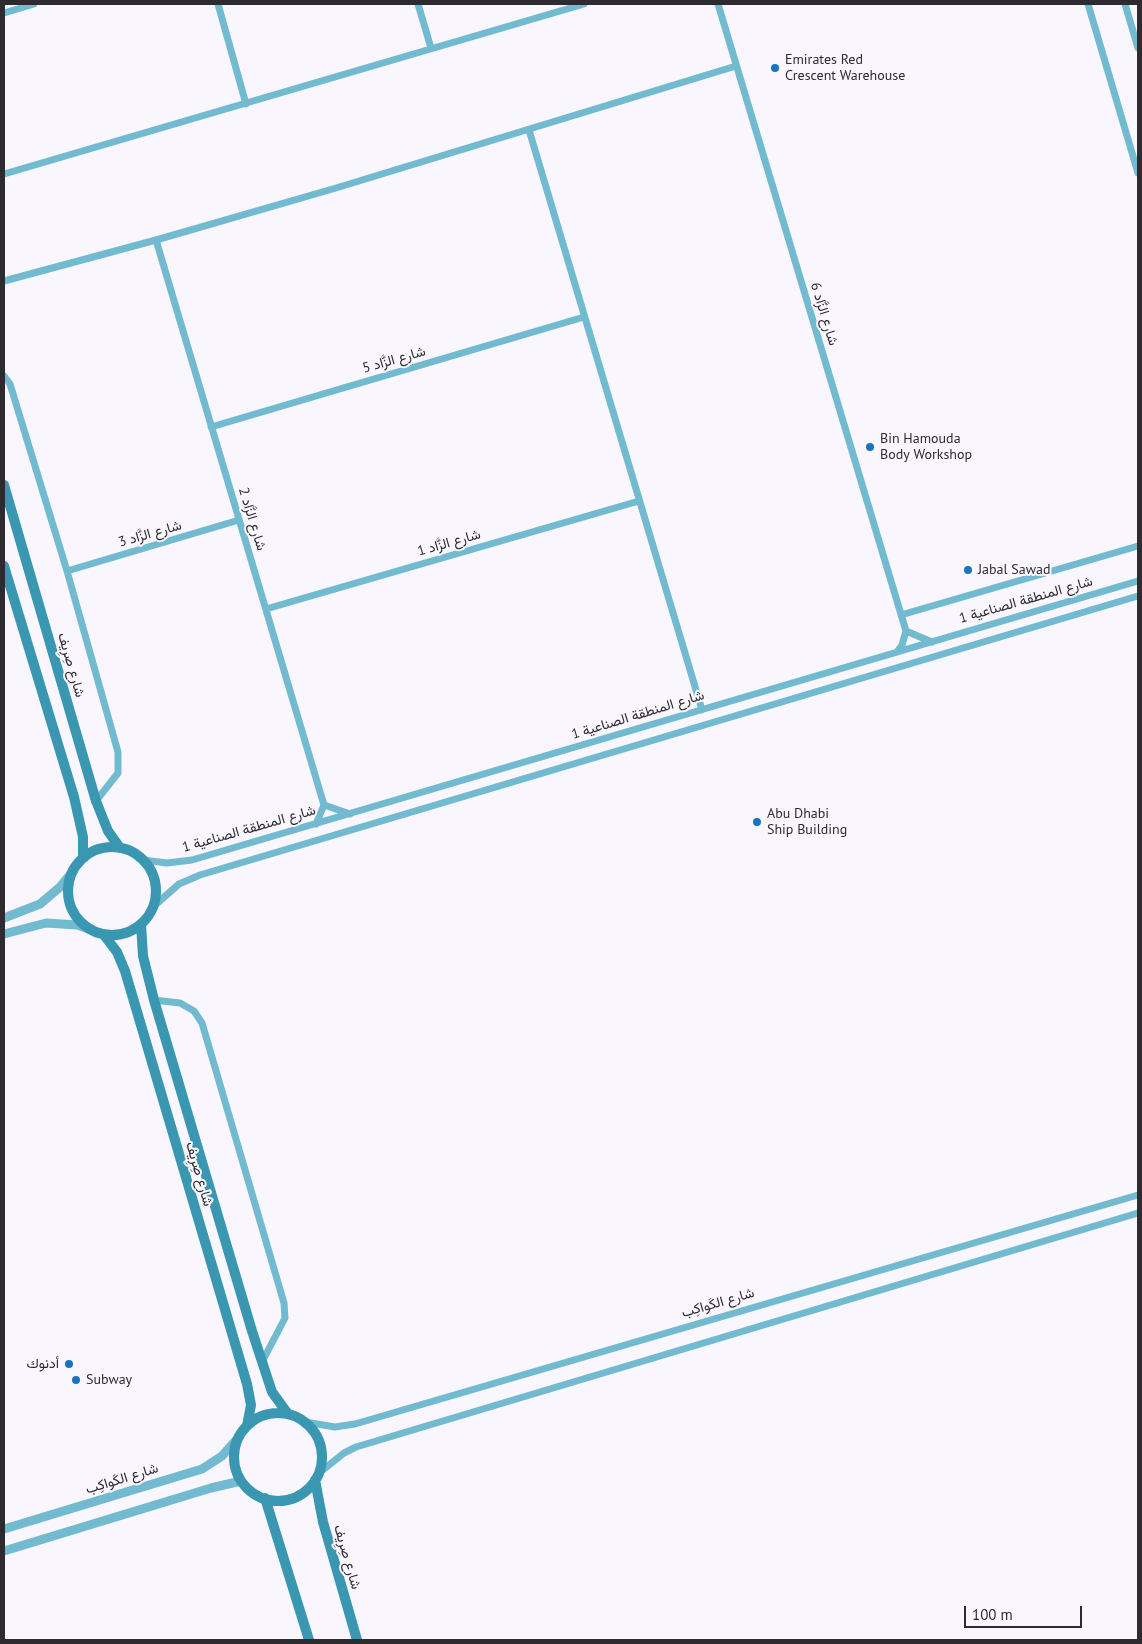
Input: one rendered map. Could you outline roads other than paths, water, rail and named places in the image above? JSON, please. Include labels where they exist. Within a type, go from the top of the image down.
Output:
[{"type":"main road","name":"شارع صِرِيف","points":[[4,485],[96,801],[108,831],[120,848]]},
{"type":"main road","points":[[4,566],[74,797],[83,837],[83,858]]},
{"type":"main road","points":[[107,847],[120,848],[136,854],[144,860],[155,881],[154,906],[142,924],[124,933],[104,935],[80,922],[70,904],[68,884],[72,871],[83,858],[94,851],[107,847]]},
{"type":"main road","name":"شارع صِرِيف","points":[[142,924],[143,956],[154,1000],[262,1362],[272,1392],[288,1414]]},
{"type":"main road","name":"شارع صِرِيف","points":[[104,935],[117,952],[125,971],[247,1384],[251,1405],[246,1426]]},
{"type":"main road","points":[[279,1413],[288,1414],[305,1422],[317,1437],[320,1445],[321,1464],[317,1476],[298,1495],[282,1500],[264,1498],[256,1495],[241,1481],[234,1460],[238,1438],[246,1426],[261,1416],[279,1413]]},
{"type":"main road","name":"شارع صِرِيف","points":[[317,1476],[323,1522],[357,1640]]},
{"type":"main road","points":[[264,1498],[309,1640]]},
{"type":"street","points":[[4,13],[34,4]]},
{"type":"street","points":[[218,4],[246,104]]},
{"type":"street","points":[[418,4],[431,48]]},
{"type":"street","points":[[4,174],[584,4]]},
{"type":"street","name":"شارع الزَّاد 6","points":[[718,4],[906,631]]},
{"type":"street","points":[[1088,4],[1138,172]]},
{"type":"street","points":[[1125,4],[1138,48]]},
{"type":"street","points":[[4,281],[156,240],[529,130],[736,66]]},
{"type":"street","points":[[529,130],[702,710]]},
{"type":"street","name":"شارع الزَّاد 2","points":[[156,240],[324,805]]},
{"type":"street","name":"شارع الزَّاد 5","points":[[211,427],[584,317]]},
{"type":"street","points":[[4,376],[10,384],[67,571],[118,752],[118,774],[96,801]]},
{"type":"street","name":"شارع الزَّاد 1","points":[[266,609],[639,501]]},
{"type":"street","name":"شارع الزَّاد 3","points":[[67,571],[240,520]]},
{"type":"street","points":[[901,614],[1138,546]]},
{"type":"street","name":"شارع المنطقة الصناعية 1","points":[[144,860],[167,864],[183,862],[1138,581]]},
{"type":"street","name":"شارع المنطقة الصناعية 1","points":[[154,906],[179,884],[200,874],[1138,596]]},
{"type":"street","points":[[896,652],[902,645],[906,631],[932,642]]},
{"type":"street","points":[[316,824],[324,805],[350,814]]},
{"type":"street","points":[[4,918],[40,904],[60,887],[72,871]]},
{"type":"street","points":[[4,934],[46,923],[77,925],[92,930]]},
{"type":"street","points":[[154,1000],[180,1003],[194,1011],[201,1018],[284,1303],[285,1318],[262,1362]]},
{"type":"street","name":"شارع الكَواكِب","points":[[305,1422],[335,1427],[355,1424],[1138,1194]]},
{"type":"street","points":[[317,1476],[344,1453],[356,1448],[1138,1213]]},
{"type":"street","name":"شارع الكَواكِب","points":[[5,1527],[202,1469],[222,1456],[238,1438]]},
{"type":"street","points":[[4,1551],[211,1488],[241,1481]]},
{"type":"place","name":"Emirates Red Crescent Warehouse","points":[[775,68]]},
{"type":"place","name":"Bin Hamouda Body Workshop","points":[[870,447]]},
{"type":"place","name":"Jabal Sawad","points":[[968,570]]},
{"type":"place","name":"Abu Dhabi Ship Building","points":[[757,822]]},
{"type":"place","name":"أدنوك","points":[[69,1364]]},
{"type":"place","name":"Subway","points":[[76,1380]]}]
